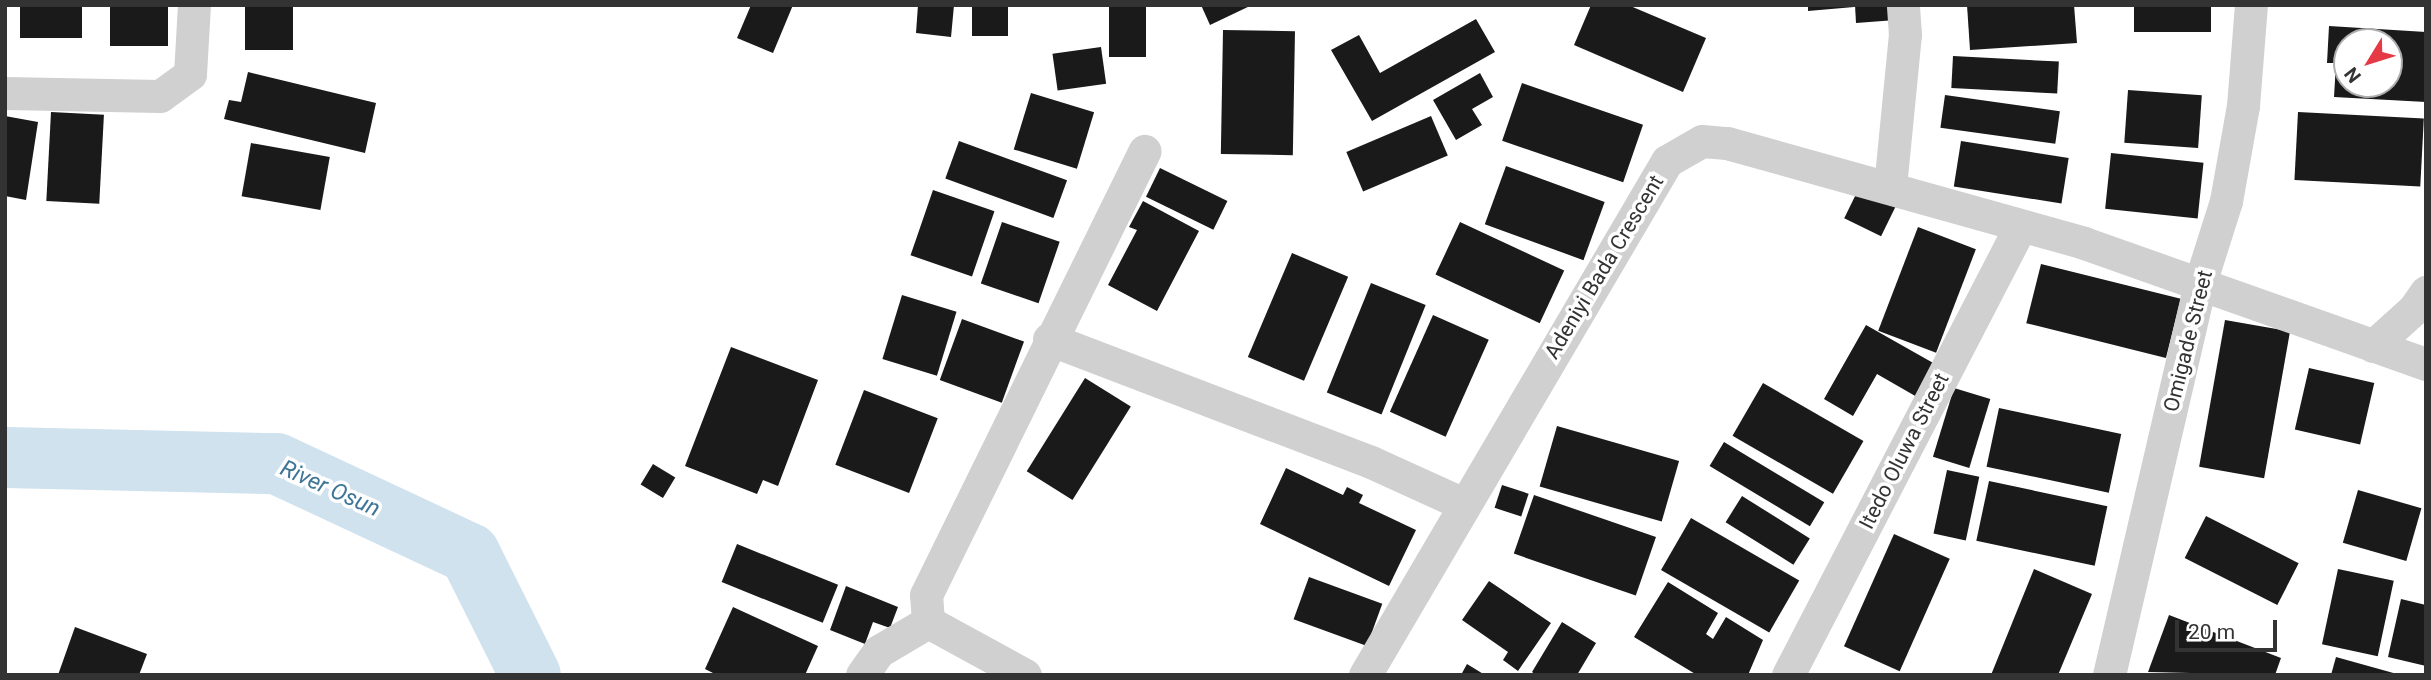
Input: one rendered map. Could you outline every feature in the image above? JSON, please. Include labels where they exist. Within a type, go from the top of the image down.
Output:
[{"type":"street","points":[[5,93],[160,96],[190,74],[194,5]]},
{"type":"street","points":[[1890,187],[1905,34],[1903,5]]},
{"type":"street","name":"Omigade Street","points":[[2109,675],[2200,283],[2226,201],[2243,106],[2251,5]]},
{"type":"street","name":"Adeniyi Bada Crescent","points":[[1365,675],[1463,504],[1667,161],[1702,141],[1727,143],[1890,187],[2020,227],[2200,283],[2426,364]]},
{"type":"street","points":[[928,622],[926,595],[1049,339],[1144,151]]},
{"type":"street","name":"Itedo Oluwa Street","points":[[1787,675],[2020,227]]},
{"type":"street","points":[[2372,346],[2414,309],[2426,292]]},
{"type":"street","points":[[1049,339],[1371,462],[1463,504]]},
{"type":"street","points":[[862,675],[878,652],[928,622]]},
{"type":"street","points":[[928,622],[1025,675]]},
{"type":"building","points":[[20,5],[82,5],[82,38],[20,38]]},
{"type":"building","points":[[110,5],[168,5],[168,46],[110,46]]},
{"type":"building","points":[[245,5],[293,5],[293,50],[245,50]]},
{"type":"building","points":[[751,5],[793,5],[773,53],[737,38]]},
{"type":"building","points":[[918,5],[954,5],[951,37],[916,33]]},
{"type":"building","points":[[972,5],[1008,5],[1008,36],[972,36]]},
{"type":"building","points":[[1109,5],[1146,5],[1146,57],[1109,57]]},
{"type":"building","points":[[1201,5],[1252,5],[1210,25]]},
{"type":"building","points":[[1591,5],[1628,5],[1706,38],[1683,92],[1574,45]]},
{"type":"building","points":[[1808,5],[1854,5],[1854,7],[1808,11]]},
{"type":"building","points":[[1855,5],[1895,5],[1896,20],[1856,23]]},
{"type":"building","points":[[1967,5],[2074,5],[2077,43],[1970,50]]},
{"type":"building","points":[[2134,5],[2211,5],[2211,32],[2134,32]]},
{"type":"building","points":[[1476,19],[1495,52],[1372,121],[1331,50],[1359,35],[1380,73]]},
{"type":"building","points":[[2329,26],[2361,28],[2333,28],[2333,63],[2327,63]]},
{"type":"building","points":[[1223,30],[1295,31],[1293,155],[1221,154]]},
{"type":"building","points":[[2403,31],[2426,32],[2426,102],[2352,98],[2403,98]]},
{"type":"building","points":[[1101,47],[1106,84],[1058,90],[1052,54]]},
{"type":"building","points":[[1953,56],[2059,62],[2057,94],[1951,88]]},
{"type":"building","points":[[248,72],[376,103],[365,153],[224,119],[229,100],[241,102]]},
{"type":"building","points":[[1480,73],[1493,97],[1472,109],[1482,125],[1456,140],[1433,100]]},
{"type":"building","points":[[1522,83],[1643,125],[1623,182],[1502,141]]},
{"type":"building","points":[[2128,90],[2202,95],[2198,148],[2124,143]]},
{"type":"building","points":[[1031,93],[1094,112],[1077,169],[1014,149]]},
{"type":"building","points":[[1945,95],[2060,111],[2055,144],[1940,128]]},
{"type":"building","points":[[51,112],[104,115],[99,204],[46,201]]},
{"type":"building","points":[[2298,112],[2424,119],[2420,187],[2294,180]]},
{"type":"building","points":[[5,116],[38,122],[26,200],[5,196]]},
{"type":"building","points":[[1431,116],[1448,156],[1363,192],[1346,152]]},
{"type":"building","points":[[959,141],[1067,180],[1053,218],[945,179]]},
{"type":"building","points":[[1961,141],[2069,158],[2061,203],[1954,186]]},
{"type":"building","points":[[251,143],[330,157],[320,210],[242,196]]},
{"type":"building","points":[[2111,153],[2203,163],[2198,218],[2105,209]]},
{"type":"building","points":[[1506,166],[1605,202],[1583,260],[1485,224]]},
{"type":"building","points":[[1160,168],[1227,201],[1213,230],[1146,197]]},
{"type":"building","points":[[1860,186],[1897,204],[1881,236],[1844,218]]},
{"type":"building","points":[[933,190],[994,211],[972,276],[911,255]]},
{"type":"building","points":[[1143,201],[1199,231],[1157,311],[1108,285],[1137,230],[1129,227]]},
{"type":"building","points":[[1002,222],[1060,242],[1039,303],[981,283]]},
{"type":"building","points":[[1460,222],[1564,271],[1540,323],[1435,275]]},
{"type":"building","points":[[1918,227],[1976,249],[1936,353],[1878,331]]},
{"type":"building","points":[[1292,253],[1348,277],[1304,381],[1248,357]]},
{"type":"building","points":[[2041,264],[2181,299],[2166,358],[2026,323]]},
{"type":"building","points":[[1371,283],[1426,305],[1382,415],[1327,392]]},
{"type":"building","points":[[902,295],[957,312],[937,376],[882,359]]},
{"type":"building","points":[[1433,315],[1489,340],[1446,437],[1390,412]]},
{"type":"building","points":[[962,319],[1024,342],[1002,403],[940,380]]},
{"type":"building","points":[[2225,320],[2290,331],[2264,478],[2199,467]]},
{"type":"building","points":[[1866,325],[1935,364],[1917,397],[1877,374],[1853,416],[1824,399]]},
{"type":"building","points":[[731,347],[818,380],[778,486],[763,480],[757,494],[685,466]]},
{"type":"building","points":[[2309,368],[2374,383],[2360,444],[2295,429]]},
{"type":"building","points":[[1085,378],[1131,407],[1073,500],[1027,471]]},
{"type":"building","points":[[1763,383],[1863,441],[1833,494],[1732,436]]},
{"type":"building","points":[[1954,388],[1990,399],[1969,468],[1933,457]]},
{"type":"building","points":[[864,390],[938,418],[909,493],[835,465]]},
{"type":"building","points":[[1999,408],[2121,434],[2109,493],[1987,467]]},
{"type":"building","points":[[1557,426],[1679,461],[1662,522],[1540,487]]},
{"type":"building","points":[[1724,442],[1824,502],[1810,526],[1710,466]]},
{"type":"building","points":[[653,464],[675,477],[663,498],[641,485]]},
{"type":"building","points":[[1286,468],[1343,495],[1347,487],[1363,495],[1359,503],[1416,530],[1389,586],[1260,524]]},
{"type":"building","points":[[1947,470],[1979,477],[1966,540],[1933,534]]},
{"type":"building","points":[[1989,481],[2107,506],[2095,566],[1976,541]]},
{"type":"building","points":[[1502,485],[1529,494],[1521,516],[1495,508]]},
{"type":"building","points":[[2358,490],[2421,508],[2406,561],[2343,543]]},
{"type":"building","points":[[1534,495],[1656,537],[1636,596],[1514,554]]},
{"type":"building","points":[[1742,496],[1810,538],[1793,565],[1726,522]]},
{"type":"building","points":[[2206,516],[2299,563],[2277,605],[2185,558]]},
{"type":"building","points":[[1691,518],[1799,580],[1769,632],[1661,570]]},
{"type":"building","points":[[1894,534],[1950,559],[1900,671],[1844,646]]},
{"type":"building","points":[[737,544],[838,585],[823,623],[722,582]]},
{"type":"building","points":[[2034,569],[2092,594],[2058,675],[1991,675]]},
{"type":"building","points":[[2338,569],[2394,581],[2378,656],[2322,644]]},
{"type":"building","points":[[1309,577],[1382,604],[1367,646],[1294,619]]},
{"type":"building","points":[[1489,581],[1551,623],[1518,671],[1503,660],[1508,652],[1462,620]]},
{"type":"building","points":[[1668,582],[1718,613],[1706,634],[1713,639],[1726,617],[1763,640],[1748,675],[1697,675],[1634,637]]},
{"type":"building","points":[[846,586],[898,607],[890,628],[873,622],[865,644],[830,630]]},
{"type":"building","points":[[2401,599],[2426,605],[2426,666],[2388,657]]},
{"type":"building","points":[[733,607],[818,646],[805,675],[717,675],[705,669]]},
{"type":"building","points":[[2169,615],[2281,658],[2275,675],[2148,672]]},
{"type":"building","points":[[1562,622],[1596,643],[1577,675],[1536,675],[1532,672]]},
{"type":"building","points":[[75,627],[147,654],[139,675],[58,675]]},
{"type":"building","points":[[2336,657],[2397,674],[2397,675],[2331,675]]},
{"type":"building","points":[[1467,664],[1485,675],[1461,675]]},
{"type":"waterway","name":"River Osun","points":[[5,457],[276,463],[469,553],[530,675]]}]
